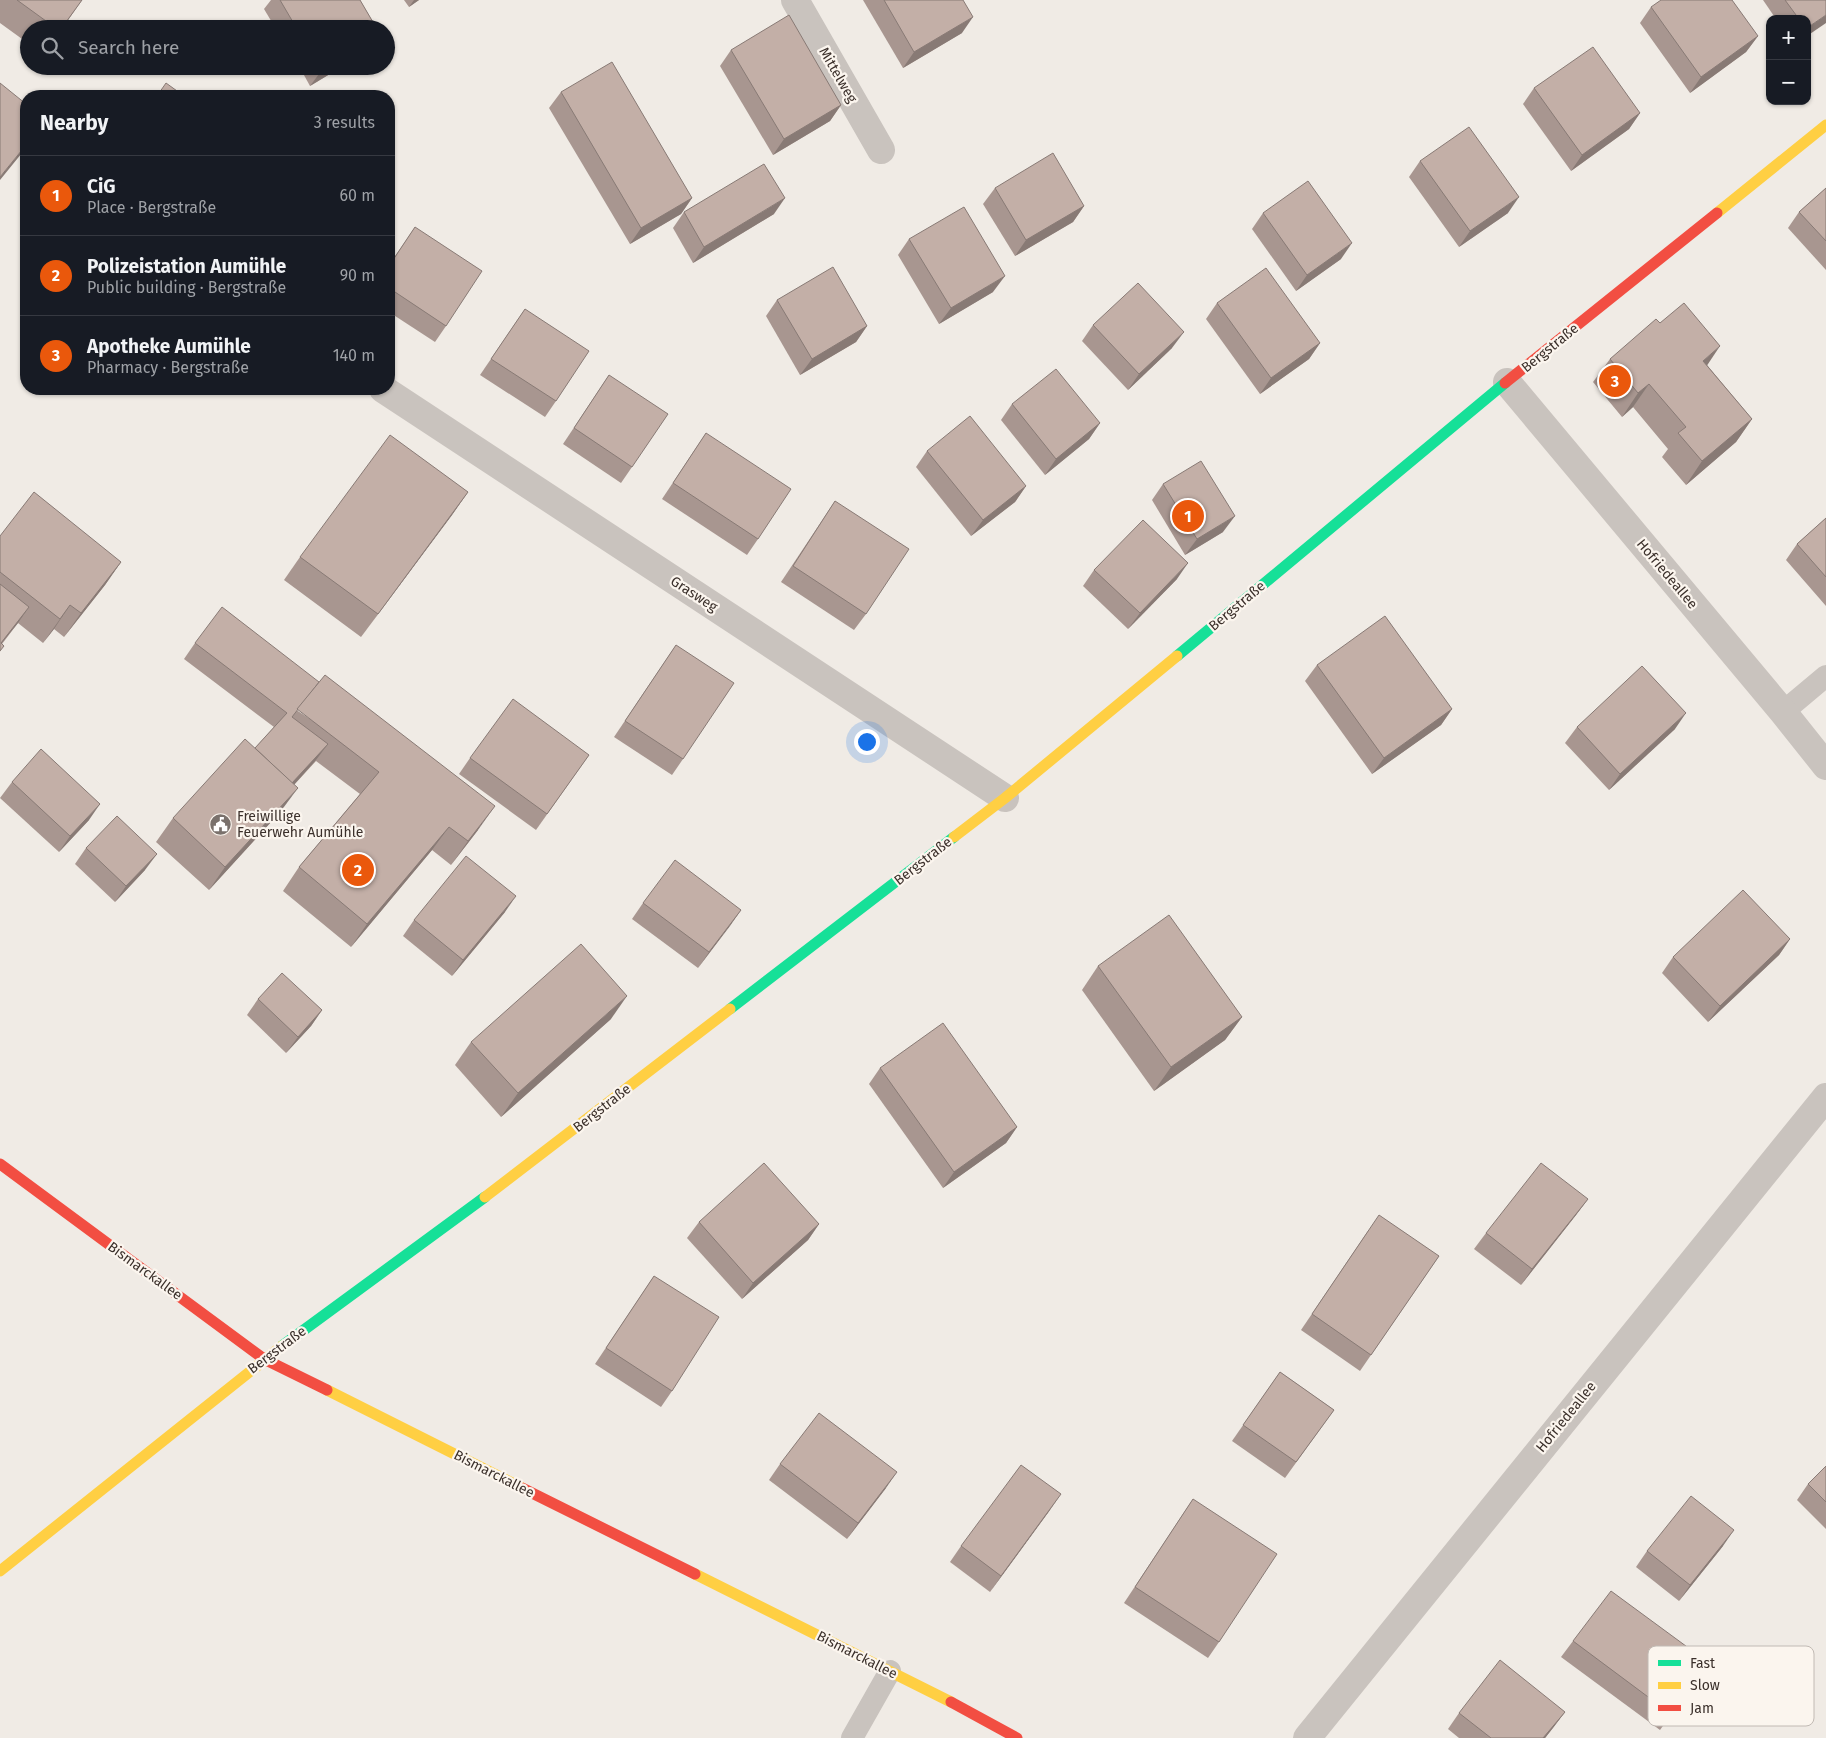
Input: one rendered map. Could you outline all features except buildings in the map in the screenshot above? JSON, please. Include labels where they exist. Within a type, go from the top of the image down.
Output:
[{"type":"street","name":"Mittelweg","points":[[795,0],[881,150]]},
{"type":"street","name":"Bergstraße","points":[[0,1572],[264,1358],[507,1181],[1005,798],[1507,382],[1826,125]]},
{"type":"street","name":"Hofriedeallee","points":[[1507,382],[1826,766]]},
{"type":"street","name":"Grasweg","points":[[392,395],[1005,798]]},
{"type":"street","name":"Hofriedeallee","points":[[1307,1738],[1826,1097]]},
{"type":"street","name":"Bismarckallee","points":[[0,1164],[264,1358],[890,1671],[1017,1738]]},
{"type":"lane","points":[[1783,712],[1826,676]]},
{"type":"lane","points":[[852,1738],[890,1671]]},
{"type":"traffic: fast","points":[[1177,656],[1505,383]]},
{"type":"traffic: fast","points":[[730,1009],[954,837]]},
{"type":"traffic: fast","points":[[282,1346],[485,1197]]},
{"type":"traffic: slow","points":[[1717,213],[1826,125]]},
{"type":"traffic: slow","points":[[954,837],[1005,798],[1177,656]]},
{"type":"traffic: slow","points":[[485,1197],[730,1009]]},
{"type":"traffic: slow","points":[[0,1571],[282,1346]]},
{"type":"traffic: slow","points":[[327,1390],[522,1488]]},
{"type":"traffic: slow","points":[[695,1574],[951,1702]]},
{"type":"traffic: jam","points":[[1505,383],[1717,213]]},
{"type":"traffic: jam","points":[[0,1164],[264,1359],[327,1390]]},
{"type":"traffic: jam","points":[[522,1488],[695,1574]]},
{"type":"traffic: jam","points":[[951,1702],[1017,1738]]},
{"type":"place","name":"Apotheke Aumühle","points":[[1615,381]]},
{"type":"place","name":"CiG","points":[[1188,516]]},
{"type":"place","name":"Freiwillige Feuerwehr Aumühle","points":[[221,824]]},
{"type":"place","name":"Polizeistation Aumühle","points":[[358,870]]}]
